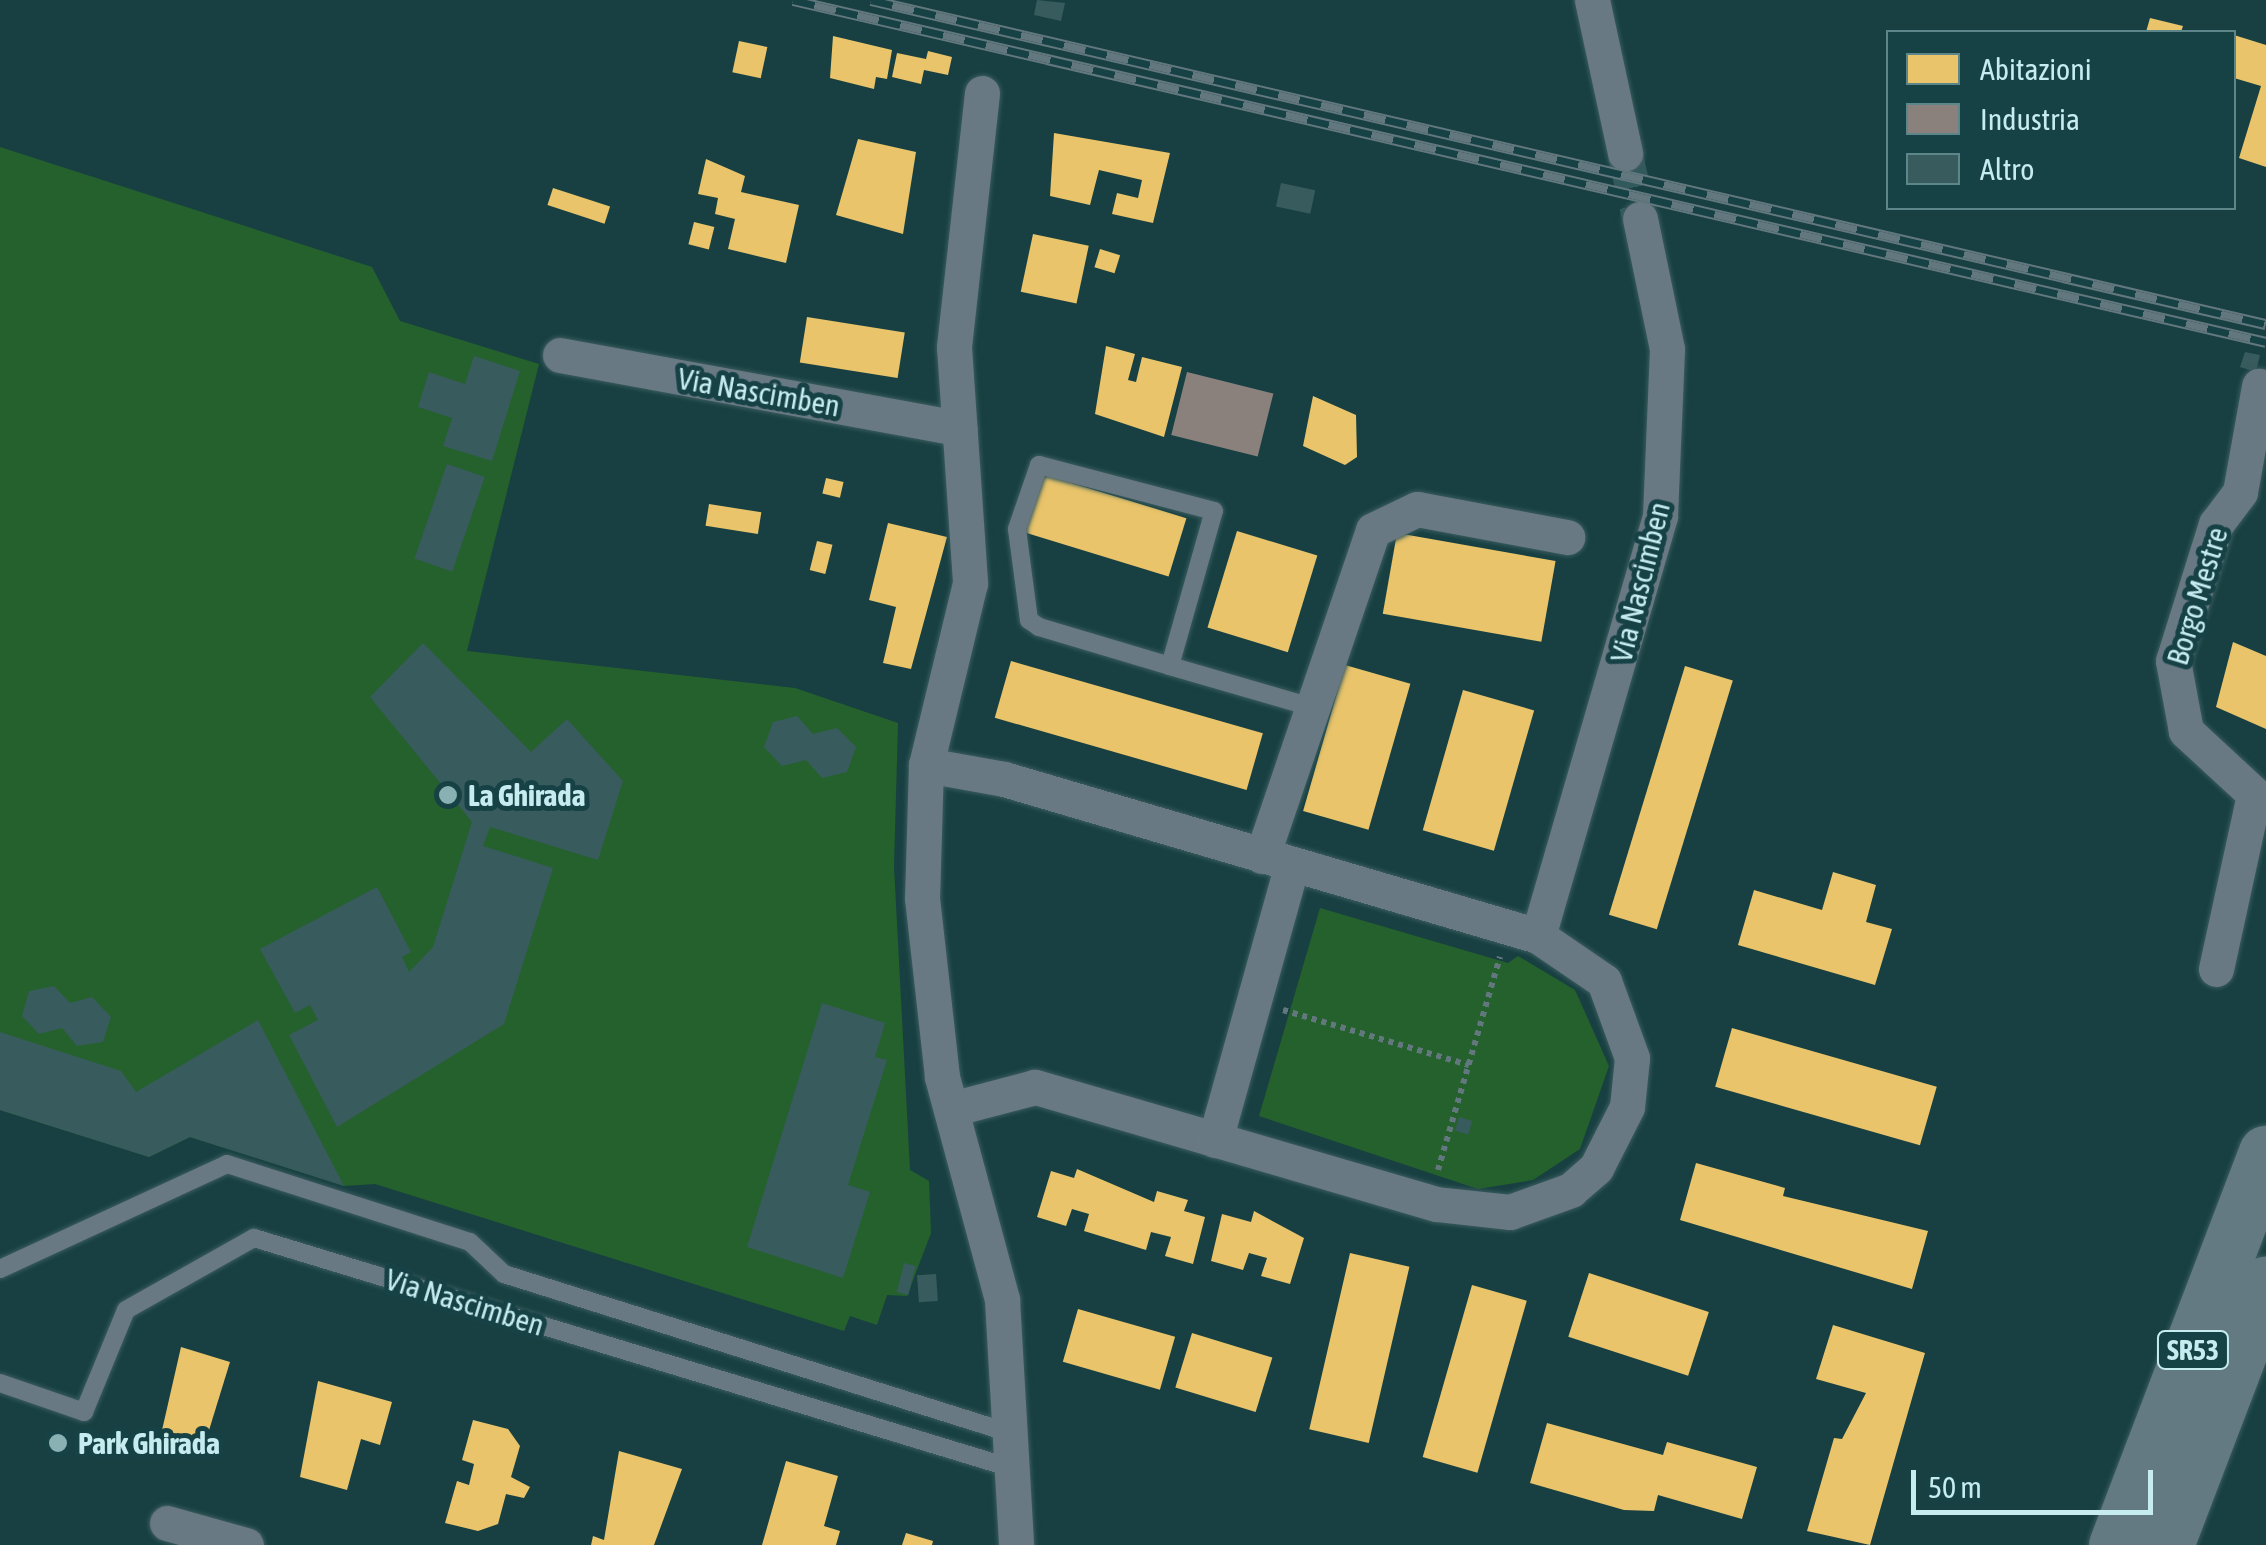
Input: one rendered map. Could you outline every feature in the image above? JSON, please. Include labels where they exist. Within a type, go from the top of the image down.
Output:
[{"type":"highway","name":"SR53","points":[[2116,1545],[2266,1153]]},
{"type":"highway","name":"SR53","points":[[2166,1545],[2266,1283]]},
{"type":"highway","points":[[2179,1545],[2212,1429]]},
{"type":"street","points":[[1592,0],[1625,153]]},
{"type":"street","points":[[982,93],[956,303],[959,428],[970,582],[926,765],[922,898],[950,1109],[1002,1300],[1007,1450],[1016,1545]]},
{"type":"street","name":"Via Nascimben","points":[[1538,936],[1660,516],[1667,349],[1640,219]]},
{"type":"street","name":"Via Nascimben","points":[[560,355],[959,428]]},
{"type":"street","name":"Borgo Mestre","points":[[2216,969],[2254,794],[2186,731],[2173,661],[2216,524],[2253,486],[2258,386]]},
{"type":"street","points":[[1215,1140],[1278,861],[1308,706],[1357,556],[1384,519],[1434,510],[1566,537]]},
{"type":"street","points":[[926,765],[1538,936],[1604,981],[1630,1044],[1632,1086],[1616,1139],[1571,1190],[1510,1212],[1469,1212],[1035,1087],[950,1109]]},
{"type":"street","points":[[167,1523],[246,1545]]},
{"type":"lane","points":[[1170,666],[1214,511],[1038,465],[1017,529],[1030,620],[1170,666],[1308,706]]},
{"type":"lane","name":"Via Nascimben","points":[[0,1269],[227,1164],[470,1242],[504,1274],[1007,1450]]},
{"type":"lane","name":"Via Nascimben","points":[[0,1383],[84,1412],[126,1310],[254,1238],[1007,1450]]},
{"type":"path","points":[[1438,1172],[1501,956]]},
{"type":"path","points":[[1282,1010],[1469,1065]]},
{"type":"green space","name":"La Ghirada","points":[[0,147],[372,267],[400,321],[539,364],[467,651],[795,688],[898,723],[894,867],[910,1170],[929,1181],[931,1233],[907,1296],[887,1295],[877,1325],[850,1316],[844,1331],[375,1184],[344,1186],[190,1137],[149,1157],[0,1110]]},
{"type":"green space","points":[[1320,908],[1508,963],[1518,956],[1575,990],[1609,1066],[1580,1149],[1533,1180],[1478,1189],[1259,1116]]},
{"type":"building: Abitazioni","points":[[2150,18],[2183,26],[2182,30],[2147,30]]},
{"type":"building: Abitazioni","points":[[833,36],[892,50],[887,79],[876,77],[874,89],[830,78]]},
{"type":"building: Abitazioni","points":[[2236,36],[2266,45],[2266,167],[2239,158],[2261,86],[2236,79]]},
{"type":"building: Abitazioni","points":[[739,41],[767,47],[761,78],[732,72]]},
{"type":"building: Abitazioni","points":[[928,51],[952,57],[948,75],[924,70],[921,84],[892,77],[897,53],[926,59]]},
{"type":"building: Abitazioni","points":[[1054,133],[1170,153],[1153,223],[1112,214],[1117,193],[1138,198],[1142,180],[1099,170],[1090,205],[1050,196]]},
{"type":"building: Abitazioni","points":[[858,139],[916,152],[903,234],[836,215]]},
{"type":"building: Abitazioni","points":[[706,159],[745,176],[741,192],[799,205],[786,263],[728,249],[735,219],[715,214],[718,198],[698,194]]},
{"type":"building: Abitazioni","points":[[553,188],[610,207],[605,224],[547,205]]},
{"type":"building: Abitazioni","points":[[694,222],[714,227],[709,249],[688,244]]},
{"type":"building: Abitazioni","points":[[1033,234],[1089,246],[1076,304],[1021,292]]},
{"type":"building: Abitazioni","points":[[1100,249],[1120,255],[1115,273],[1094,267]]},
{"type":"building: Abitazioni","points":[[807,317],[905,332],[898,378],[800,362]]},
{"type":"building: Abitazioni","points":[[1106,346],[1135,354],[1128,380],[1136,382],[1142,357],[1182,367],[1164,437],[1095,414]]},
{"type":"building: Abitazioni","points":[[1313,396],[1356,415],[1357,457],[1345,465],[1303,446]]},
{"type":"building: Abitazioni","points":[[1042,474],[1186,518],[1169,576],[1024,532]]},
{"type":"building: Abitazioni","points":[[826,478],[844,482],[840,498],[822,494]]},
{"type":"building: Abitazioni","points":[[709,504],[761,512],[758,534],[706,526]]},
{"type":"building: Abitazioni","points":[[888,523],[947,537],[911,669],[883,663],[896,607],[869,600]]},
{"type":"building: Abitazioni","points":[[1237,531],[1317,556],[1288,652],[1207,628]]},
{"type":"building: Abitazioni","points":[[1397,533],[1556,561],[1541,642],[1383,614]]},
{"type":"building: Abitazioni","points":[[817,541],[833,545],[825,574],[810,570]]},
{"type":"building: Abitazioni","points":[[2233,642],[2266,656],[2266,729],[2216,707]]},
{"type":"building: Abitazioni","points":[[1011,661],[1263,733],[1247,790],[995,718]]},
{"type":"building: Abitazioni","points":[[1345,665],[1410,684],[1368,830],[1303,811]]},
{"type":"building: Abitazioni","points":[[1685,666],[1733,681],[1657,929],[1609,915]]},
{"type":"building: Abitazioni","points":[[1463,690],[1534,710],[1494,851],[1423,830]]},
{"type":"building: Abitazioni","points":[[1833,872],[1876,885],[1866,922],[1892,929],[1875,985],[1738,945],[1754,890],[1822,910]]},
{"type":"building: Abitazioni","points":[[1732,1028],[1937,1087],[1920,1145],[1715,1087]]},
{"type":"building: Abitazioni","points":[[1696,1163],[1785,1188],[1783,1196],[1928,1231],[1912,1289],[1680,1220]]},
{"type":"building: Abitazioni","points":[[1077,1169],[1154,1202],[1157,1191],[1188,1200],[1184,1211],[1205,1217],[1193,1264],[1165,1256],[1171,1237],[1151,1232],[1146,1250],[1084,1231],[1089,1214],[1072,1209],[1066,1226],[1037,1217],[1051,1171],[1074,1178]]},
{"type":"building: Abitazioni","points":[[1254,1211],[1304,1238],[1290,1284],[1261,1276],[1267,1258],[1249,1253],[1243,1270],[1211,1261],[1222,1214],[1251,1222]]},
{"type":"building: Abitazioni","points":[[1350,1253],[1409,1267],[1369,1443],[1309,1429]]},
{"type":"building: Abitazioni","points":[[1589,1273],[1709,1312],[1688,1376],[1568,1337]]},
{"type":"building: Abitazioni","points":[[1472,1285],[1527,1301],[1477,1473],[1423,1457]]},
{"type":"building: Abitazioni","points":[[1078,1309],[1175,1337],[1160,1390],[1063,1362]]},
{"type":"building: Abitazioni","points":[[1833,1325],[1925,1353],[1870,1545],[1807,1531],[1834,1438],[1842,1439],[1866,1393],[1816,1379]]},
{"type":"building: Abitazioni","points":[[1192,1333],[1272,1358],[1256,1412],[1175,1388]]},
{"type":"building: Abitazioni","points":[[181,1347],[230,1362],[202,1453],[160,1439]]},
{"type":"building: Abitazioni","points":[[318,1381],[392,1402],[380,1445],[361,1439],[347,1490],[300,1477]]},
{"type":"building: Abitazioni","points":[[473,1420],[508,1429],[520,1446],[511,1477],[530,1487],[524,1498],[506,1494],[498,1524],[478,1531],[445,1523],[457,1481],[469,1485],[474,1464],[462,1460]]},
{"type":"building: Abitazioni","points":[[1547,1423],[1663,1455],[1667,1442],[1757,1467],[1742,1519],[1658,1495],[1654,1511],[1624,1510],[1530,1483]]},
{"type":"building: Abitazioni","points":[[619,1451],[682,1469],[654,1545],[591,1545],[593,1536],[604,1540]]},
{"type":"building: Abitazioni","points":[[786,1461],[838,1476],[824,1526],[840,1531],[836,1545],[762,1545]]},
{"type":"building: Abitazioni","points":[[906,1533],[933,1541],[932,1545],[902,1545]]},
{"type":"building: Industria","points":[[1187,372],[1273,394],[1258,457],[1171,435]]},
{"type":"building: Altro","points":[[1037,0],[1065,3],[1061,21],[1034,15]]},
{"type":"building: Altro","points":[[1281,183],[1315,190],[1310,214],[1276,206]]},
{"type":"building: Altro","points":[[2245,352],[2260,355],[2256,372],[2240,367]]},
{"type":"building: Altro","points":[[474,356],[520,371],[492,461],[443,446],[452,418],[418,407],[429,372],[465,384]]},
{"type":"building: Altro","points":[[447,464],[485,477],[452,572],[414,559]]},
{"type":"building: Altro","points":[[423,643],[531,752],[567,719],[623,781],[598,860],[490,827],[483,846],[553,868],[504,1024],[337,1127],[289,1035],[318,1020],[310,1005],[295,1013],[260,949],[377,887],[411,952],[402,957],[409,972],[433,947],[472,822],[370,697]]},
{"type":"building: Altro","points":[[797,716],[813,734],[837,728],[856,747],[847,772],[822,778],[806,760],[782,766],[764,747],[773,722]]},
{"type":"building: Altro","points":[[54,986],[70,1003],[92,997],[111,1017],[103,1042],[77,1046],[62,1028],[39,1034],[22,1016],[29,991]]},
{"type":"building: Altro","points":[[822,1003],[885,1023],[875,1057],[887,1060],[848,1185],[870,1192],[843,1278],[747,1247]]},
{"type":"building: Altro","points":[[258,1020],[344,1186],[190,1137],[149,1157],[0,1110],[0,1032],[121,1071],[136,1092]]},
{"type":"building: Altro","points":[[1459,1117],[1472,1121],[1468,1134],[1455,1130]]},
{"type":"building: Altro","points":[[904,1263],[916,1266],[908,1295],[897,1292]]},
{"type":"building: Altro","points":[[936,1274],[938,1301],[919,1302],[917,1275]]},
{"type":"tunnel","points":[[1625,153],[1640,219]]},
{"type":"railway","points":[[793,0],[2266,342]]},
{"type":"railway","points":[[871,0],[2266,324]]},
{"type":"place","name":"La Ghirada","points":[[448,795]]},
{"type":"place","name":"Park Ghirada","points":[[58,1443]]}]
